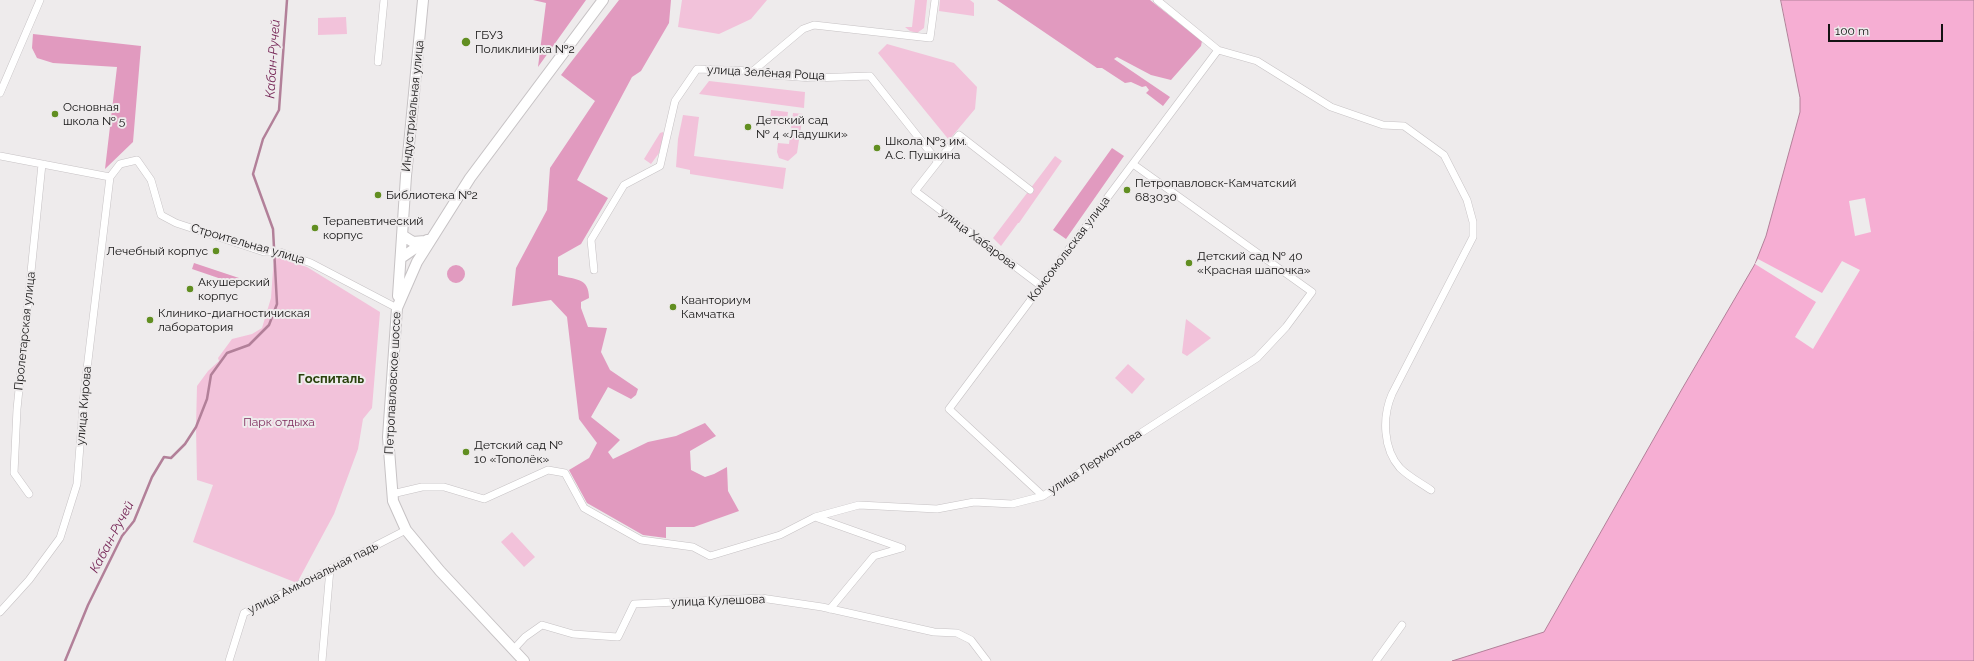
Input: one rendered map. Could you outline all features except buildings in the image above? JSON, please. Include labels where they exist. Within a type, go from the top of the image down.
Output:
[{"type":"street","points":[[0,93],[40,0]]},
{"type":"street","points":[[378,62],[384,0]]},
{"type":"street","name":"Индустриальная улица","points":[[397,308],[406,176],[423,0]]},
{"type":"street","name":"Петропавловское шоссе","points":[[524,661],[440,571],[406,530],[393,501],[388,437],[397,308],[417,262],[470,178],[603,0]]},
{"type":"street","points":[[753,71],[803,29],[814,25],[930,38],[935,0]]},
{"type":"street","points":[[1157,0],[1218,50],[1257,61],[1331,107],[1383,125],[1404,126],[1444,155],[1455,174],[1467,200],[1474,222],[1473,237],[1386,407],[1385,429],[1391,450],[1399,468],[1431,490]]},
{"type":"street","name":"Комсомольская улица","points":[[1043,496],[949,410],[1218,50]]},
{"type":"street","name":"улица Зелёная Роща","points":[[594,270],[591,240],[624,185],[660,166],[675,101],[697,69],[753,71],[771,75],[812,78],[870,76],[938,162]]},
{"type":"street","points":[[938,162],[959,135],[1030,190]]},
{"type":"street","points":[[0,156],[110,177]]},
{"type":"street","name":"Строительная улица","points":[[110,177],[120,164],[137,160],[151,180],[161,215],[176,223],[264,252],[280,252],[311,263],[397,308]]},
{"type":"street","name":"улица Хабарова","points":[[938,162],[915,191],[1041,286]]},
{"type":"street","name":"Пролетарская улица","points":[[29,494],[14,473],[19,396],[42,164]]},
{"type":"street","name":"улица Лермонтова","points":[[392,494],[422,487],[444,487],[484,499],[548,470],[565,473],[584,508],[641,540],[693,547],[710,556],[780,535],[815,517],[859,505],[937,509],[974,502],[1012,504],[1043,496],[1258,358],[1286,327],[1312,292],[1133,164]]},
{"type":"street","name":"улица Кирова","points":[[0,612],[29,580],[60,538],[77,484],[84,394],[110,177]]},
{"type":"street","points":[[417,262],[407,267],[401,262],[435,233]]},
{"type":"street","points":[[402,235],[413,242],[425,241]]},
{"type":"street","points":[[815,517],[902,548],[874,556],[830,609]]},
{"type":"street","name":"улица Аммональная падь","points":[[228,661],[244,613],[406,530]]},
{"type":"street","points":[[322,661],[330,569]]},
{"type":"street","name":"улица Кулешова","points":[[513,650],[525,637],[542,625],[573,634],[618,637],[634,604],[760,598],[830,609],[934,632],[957,633],[971,640],[987,661]]},
{"type":"street","points":[[1376,661],[1402,625]]},
{"type":"green space","points":[[682,0],[767,0],[751,19],[719,34],[678,27]]},
{"type":"green space","points":[[915,0],[927,0],[924,28],[917,33],[910,31],[905,27],[912,27]]},
{"type":"green space","points":[[940,0],[970,0],[974,3],[974,16],[939,11]]},
{"type":"green space","points":[[346,17],[347,34],[318,35],[318,18]]},
{"type":"green space","points":[[887,44],[954,63],[977,87],[975,109],[949,140],[878,53]]},
{"type":"green space","points":[[709,81],[805,92],[804,108],[699,94]]},
{"type":"green space","points":[[771,110],[788,112],[786,126],[770,124]]},
{"type":"green space","points":[[793,113],[803,114],[797,153],[788,161],[779,158],[777,152],[778,143],[789,144]]},
{"type":"green space","points":[[683,115],[699,117],[694,156],[786,168],[783,189],[690,174],[690,170],[676,167],[678,139]]},
{"type":"green space","points":[[663,132],[664,135],[659,153],[651,164],[644,159],[660,133]]},
{"type":"green space","points":[[1055,156],[1062,161],[1019,223],[1001,246],[993,238]]},
{"type":"green space","name":"Парк отдыха","points":[[274,256],[307,267],[380,312],[372,408],[363,419],[358,449],[334,514],[297,583],[193,542],[213,485],[197,480],[197,386],[208,371],[219,361],[218,358],[232,339],[252,334],[262,328],[271,298]]},
{"type":"green space","points":[[1186,319],[1211,338],[1187,356],[1182,353]]},
{"type":"green space","points":[[1128,364],[1145,379],[1132,394],[1115,378]]},
{"type":"green space","points":[[512,532],[535,557],[524,567],[501,542]]},
{"type":"shaded area","points":[[533,0],[586,0],[538,67],[546,3]]},
{"type":"shaded area","points":[[619,0],[671,0],[669,23],[641,71],[632,77],[577,180],[608,198],[581,244],[558,257],[558,275],[580,280],[587,286],[589,298],[581,302],[581,308],[588,327],[607,328],[601,352],[610,370],[638,389],[636,395],[631,399],[608,387],[591,417],[620,440],[608,452],[613,459],[648,442],[676,436],[705,423],[716,436],[690,451],[691,470],[705,477],[727,467],[728,491],[739,511],[694,527],[666,527],[666,538],[643,535],[587,503],[569,470],[589,458],[597,443],[579,419],[567,317],[551,300],[512,306],[516,268],[547,210],[550,168],[595,101],[561,75]]},
{"type":"shaded area","points":[[997,0],[1150,0],[1202,41],[1201,46],[1171,80],[1151,75],[1117,57],[1114,59],[1170,97],[1163,106],[1146,93],[1149,90],[1146,86],[1142,87],[1131,82],[1125,83],[1102,68],[1097,68]]},
{"type":"shaded area","points":[[1781,0],[1974,0],[1974,661],[1452,661],[1544,632],[1755,264],[1766,236],[1800,112],[1800,98]]},
{"type":"shaded area","points":[[33,34],[141,46],[133,142],[105,169],[117,67],[53,63],[37,58],[32,48]]},
{"type":"shaded area","points":[[1112,148],[1124,156],[1066,239],[1053,230]]},
{"type":"shaded area","points":[[194,263],[239,278],[236,284],[192,269]]},
{"type":"shaded area","points":[[452,265],[460,265],[465,270],[463,281],[460,283],[452,283],[447,278],[447,270]]},
{"type":"pier","points":[[1865,198],[1871,232],[1855,236],[1849,201]]},
{"type":"pier","points":[[1758,259],[1822,293],[1842,261],[1860,270],[1813,349],[1795,337],[1816,302],[1755,264]]},
{"type":"waterway","name":"Кабан-Ручей","points":[[65,661],[88,605],[122,536],[134,521],[152,477],[164,457],[171,458],[185,444],[196,427],[207,399],[211,375],[227,353],[249,345],[269,325],[277,304],[273,229],[253,174],[263,139],[279,110],[287,0]]},
{"type":"place","name":"ГБУЗ Поликлиника №2","points":[[466,42]]},
{"type":"place","name":"Основная школа № 5","points":[[55,114]]},
{"type":"place","name":"Детский сад № 4 «Ладушки»","points":[[748,127]]},
{"type":"place","name":"Школа №3 им. А.С. Пушкина","points":[[877,148]]},
{"type":"place","name":"Петропавловск-Камчатский 683030","points":[[1127,190]]},
{"type":"place","name":"Библиотека №2","points":[[378,195]]},
{"type":"place","name":"Терапевтический корпус","points":[[315,228]]},
{"type":"place","name":"Лечебный корпус","points":[[216,251]]},
{"type":"place","name":"Детский сад № 40 «Красная шапочка»","points":[[1189,263]]},
{"type":"place","name":"Акушерский корпус","points":[[190,289]]},
{"type":"place","name":"Кванториум Камчатка","points":[[673,307]]},
{"type":"place","name":"Клинико-диагностичиская лаборатория","points":[[150,320]]},
{"type":"place","name":"Детский сад № 10 «Тополёк»","points":[[466,452]]},
{"type":"district","name":"Госпиталь","points":[[331,379]]}]
